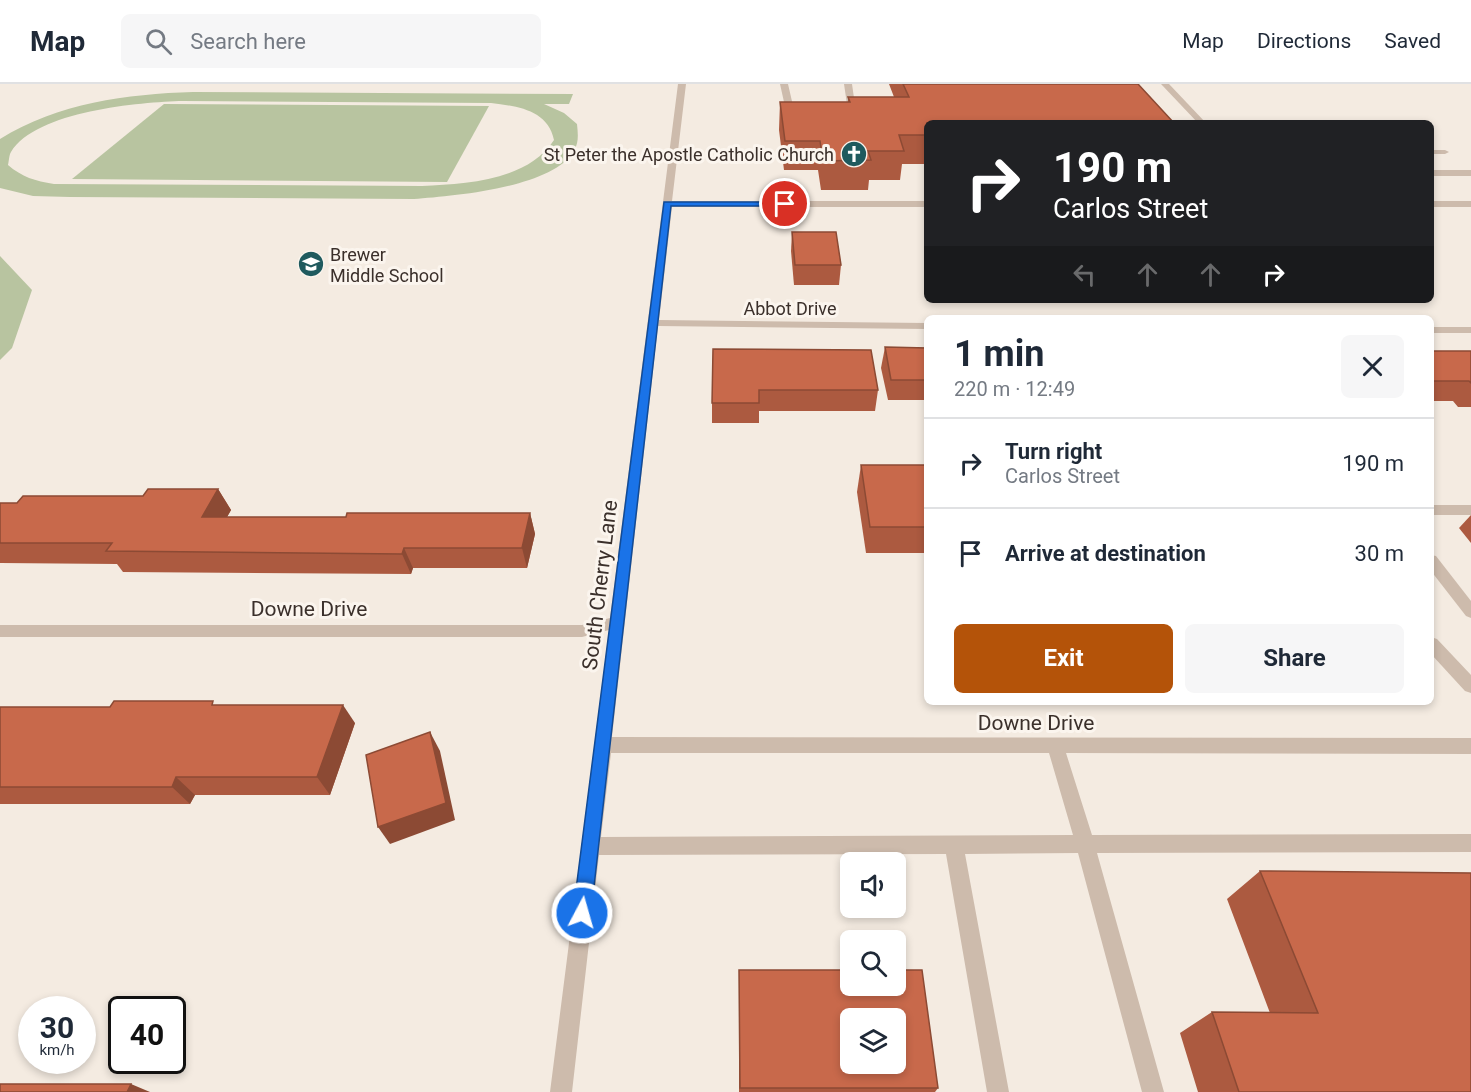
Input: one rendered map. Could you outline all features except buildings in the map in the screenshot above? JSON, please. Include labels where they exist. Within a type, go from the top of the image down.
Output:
[{"type":"street","name":"South Cherry Lane","points":[[561,1092],[682,84]]},
{"type":"street","points":[[784,84],[790,111],[797,115],[807,115]]},
{"type":"street","points":[[836,115],[846,115],[852,112],[848,84]]},
{"type":"street","points":[[1165,84],[1199,120]]},
{"type":"street","points":[[1434,152],[1445,152]]},
{"type":"street","points":[[1434,173],[1471,173]]},
{"type":"street","points":[[667,204],[924,204]]},
{"type":"street","points":[[1434,204],[1471,204]]},
{"type":"street","name":"Abbot Drive","points":[[653,323],[924,326]]},
{"type":"street","points":[[1434,330],[1471,330]]},
{"type":"street","points":[[1434,510],[1471,510]]},
{"type":"street","points":[[1434,564],[1471,612]]},
{"type":"street","name":"Downe Drive","points":[[0,631],[582,631],[616,622]]},
{"type":"street","points":[[1434,646],[1471,686]]},
{"type":"street","name":"Downe Drive","points":[[601,745],[1471,746]]},
{"type":"street","points":[[1055,746],[1085,844],[1153,1092]]},
{"type":"street","points":[[590,846],[1471,843]]},
{"type":"street","points":[[954,845],[998,1092]]},
{"type":"green space","points":[[193,92],[573,94],[569,104],[544,104],[564,113],[577,124],[578,135],[574,151],[562,164],[545,174],[500,188],[414,199],[70,197],[33,196],[0,188],[0,139],[22,127],[69,109],[118,98]],"holes":[[[183,101],[491,103],[530,111],[545,122],[554,140],[542,154],[512,172],[494,178],[457,184],[422,186],[54,184],[29,178],[8,165],[11,152],[24,138],[42,127],[65,118],[116,107]]]},
{"type":"green space","points":[[164,104],[489,106],[447,182],[72,179]]},
{"type":"green space","points":[[0,256],[32,290],[12,348],[0,360]]},
{"type":"place","name":"St Peter the Apostle Catholic Church","points":[[854,154]]},
{"type":"place","name":"Brewer Middle School","points":[[311,264]]},
{"type":"route","points":[[582,913],[667,204],[785,204]]}]
